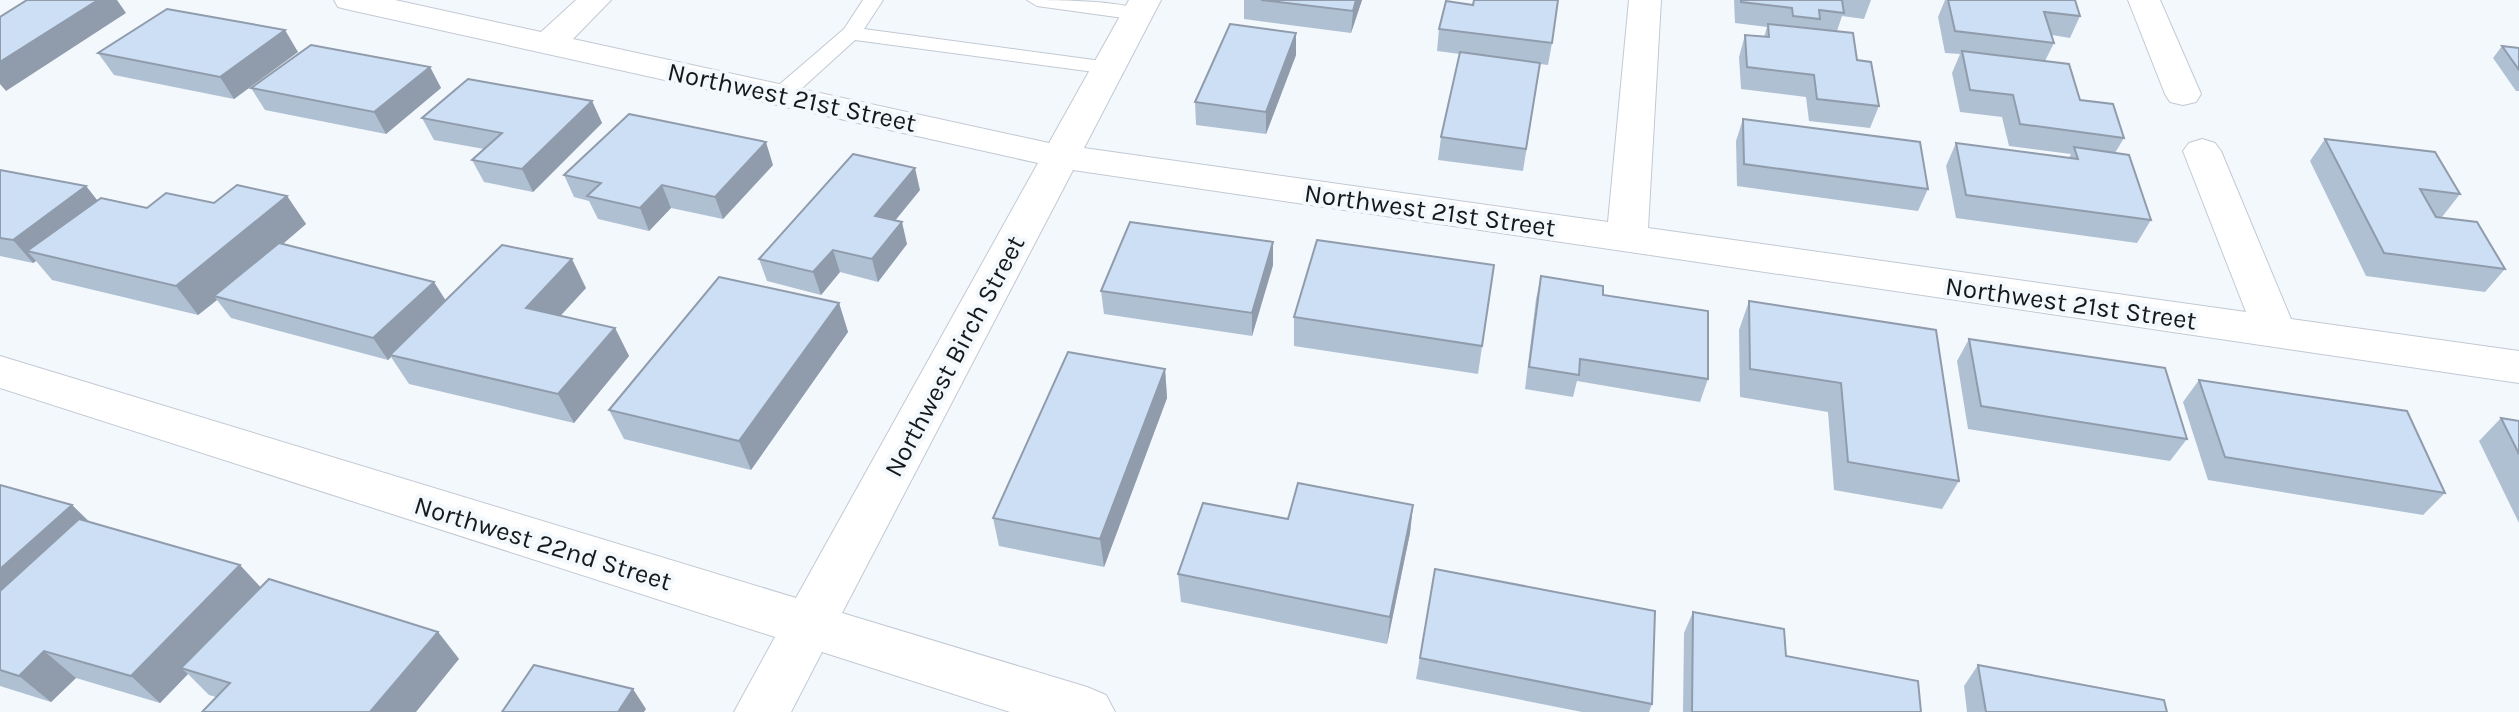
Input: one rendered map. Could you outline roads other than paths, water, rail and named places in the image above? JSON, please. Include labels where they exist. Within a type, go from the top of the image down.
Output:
[{"type":"street","name":"Northwest 21st Street","points":[[350,0],[1062,157],[2519,367]]},
{"type":"street","points":[[548,44],[595,0]]},
{"type":"street","points":[[1627,238],[1645,0]]},
{"type":"street","points":[[2144,0],[2183,94]]},
{"type":"street","name":"Northwest Birch Street","points":[[762,712],[1142,7]]},
{"type":"street","points":[[2202,151],[2275,332]]},
{"type":"street","name":"Northwest 22nd Street","points":[[0,372],[1087,712]]},
{"type":"lane","points":[[781,95],[851,33],[873,0]]},
{"type":"lane","points":[[1037,0],[1142,7]]},
{"type":"lane","points":[[851,33],[1109,68]]}]
